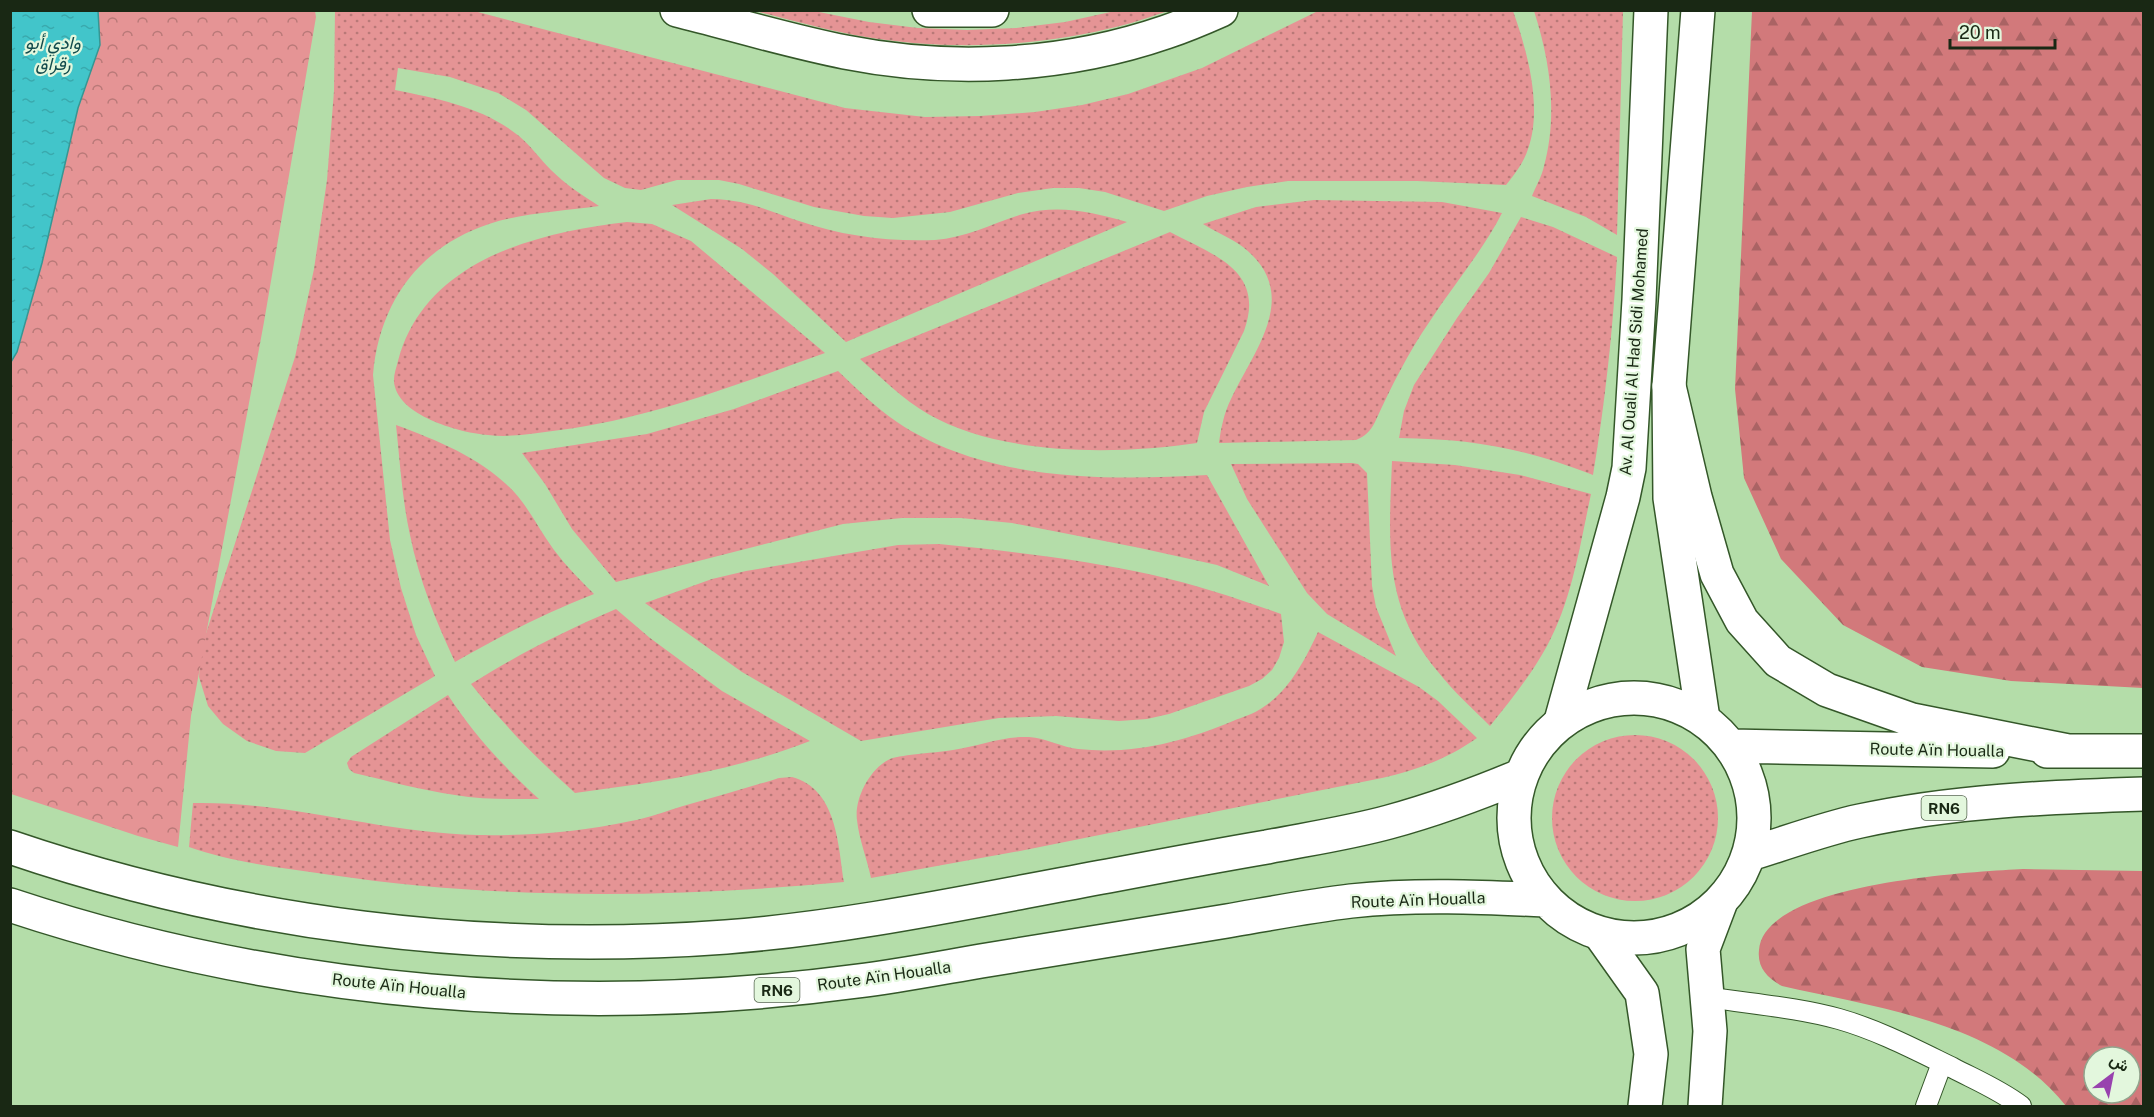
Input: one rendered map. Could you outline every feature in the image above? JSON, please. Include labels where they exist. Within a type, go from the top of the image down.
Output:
[{"type":"main road","points":[[677,10],[846,52],[911,61],[975,65],[1040,61],[1103,50],[1166,32],[1221,10]]},
{"type":"main road","points":[[929,10],[992,10]]},
{"type":"main road","name":"Av. Al Ouali Al Had Sidi Mohamed","points":[[1561,721],[1629,468],[1652,10]]},
{"type":"main road","points":[[1698,10],[1670,386],[1670,498],[1703,719]]},
{"type":"main road","points":[[1670,386],[1695,497],[1717,574],[1742,621],[1778,661],[1827,690],[1912,720],[2068,751]]},
{"type":"main road","points":[[1632,697],[1670,702],[1703,719],[1731,746],[1749,779],[1755,816],[1750,854],[1738,881],[1720,904],[1696,922],[1666,935],[1633,939],[1600,934],[1570,921],[1545,900],[1526,873],[1515,842],[1513,809],[1520,777],[1536,746],[1561,721],[1594,703],[1632,697]]},
{"type":"main road","name":"Route Aïn Houalla","points":[[1731,746],[1914,751],[2144,752]]},
{"type":"main road","points":[[10,847],[135,885],[252,911],[370,929],[489,940],[620,942],[728,937],[846,923],[1337,834],[1431,810],[1520,777]]},
{"type":"main road","name":"RN6","points":[[1750,854],[1858,822],[1918,811],[2047,797],[2144,794]]},
{"type":"main road","name":"Route Aïn Houalla","points":[[10,905],[134,941],[253,967],[384,986],[495,996],[616,999],[738,994],[858,981],[1351,901],[1448,897],[1545,900]]},
{"type":"main road","points":[[1705,1107],[1710,1031],[1703,949],[1720,904]]},
{"type":"main road","points":[[1600,934],[1642,993],[1651,1054],[1645,1107]]},
{"type":"lane","points":[[1707,997],[1835,1018],[1879,1033],[1995,1089],[2021,1107]]},
{"type":"lane","points":[[1926,1107],[1942,1063]]},
{"type":"green space","points":[[98,11],[315,11],[316,17],[264,322],[191,716],[178,847],[11,794],[11,362],[17,352],[42,263],[78,108],[100,45]]},
{"type":"green space","points":[[335,11],[474,11],[845,108],[925,117],[1035,112],[1082,105],[1128,94],[1202,68],[1318,11],[1513,11],[1528,61],[1534,98],[1534,116],[1526,154],[1506,185],[1417,181],[1288,181],[1207,196],[1164,211],[1105,192],[1079,188],[1053,188],[1018,193],[950,212],[893,218],[864,216],[814,207],[719,180],[677,180],[641,190],[625,188],[604,178],[526,110],[498,93],[450,77],[398,68],[395,90],[460,106],[491,118],[519,136],[562,180],[599,206],[515,217],[464,234],[442,247],[423,263],[407,281],[394,302],[384,324],[373,375],[390,540],[401,588],[416,635],[435,676],[305,753],[276,751],[247,741],[223,724],[208,706],[199,677],[201,649],[295,357],[314,269],[327,180],[334,91]]},
{"type":"green space","points":[[755,11],[814,11],[869,22],[918,28],[967,30],[1016,28],[1065,22],[1115,11],[1168,11],[1120,26],[1058,39],[994,45],[962,45],[866,37]]},
{"type":"green space","points":[[1534,11],[1623,11],[1617,235],[1586,217],[1532,196],[1542,174],[1551,127],[1548,68]]},
{"type":"green space","points":[[1752,11],[2143,11],[2143,688],[2011,681],[1922,667],[1843,625],[1781,559],[1744,478],[1735,389]]},
{"type":"green space","points":[[711,199],[756,206],[832,231],[901,240],[946,239],[1036,211],[1075,210],[1127,222],[846,342],[773,274],[742,249],[672,205]]},
{"type":"green space","points":[[1314,200],[1442,202],[1502,213],[1486,241],[1414,345],[1373,425],[1365,435],[1356,440],[1219,443],[1226,410],[1261,342],[1272,303],[1270,284],[1261,265],[1243,247],[1203,224],[1256,207]]},
{"type":"green space","points":[[1521,217],[1553,227],[1617,257],[1608,366],[1593,475],[1544,458],[1498,447],[1451,440],[1399,438],[1404,411],[1414,385],[1489,273]]},
{"type":"green space","points":[[627,222],[652,224],[691,241],[825,353],[661,409],[594,425],[524,435],[477,434],[449,427],[421,415],[400,398],[394,384],[394,377],[403,346],[425,306],[446,285],[471,267],[526,242],[587,228]]},
{"type":"green space","points":[[1170,232],[1218,257],[1231,267],[1242,279],[1248,293],[1249,310],[1244,331],[1204,412],[1197,443],[1095,450],[1024,445],[990,438],[957,428],[928,414],[901,395],[860,359]]},
{"type":"green space","points":[[838,371],[897,422],[931,441],[968,456],[1047,473],[1128,478],[1207,475],[1269,586],[1217,565],[1140,548],[1012,523],[961,518],[902,518],[843,524],[616,582],[572,529],[545,484],[522,453],[647,434],[734,409]]},
{"type":"green space","points":[[396,425],[460,452],[503,481],[530,513],[559,556],[594,594],[523,625],[455,662],[429,600],[414,552],[401,480]]},
{"type":"green space","points":[[1392,461],[1455,465],[1520,475],[1591,494],[1574,572],[1556,628],[1534,667],[1490,726],[1439,673],[1420,648],[1407,623],[1398,598],[1393,572],[1390,519]]},
{"type":"green space","points":[[1231,464],[1358,464],[1367,473],[1372,586],[1376,607],[1396,656],[1327,614],[1307,593],[1247,499]]},
{"type":"green space","points":[[939,544],[1074,560],[1186,583],[1281,614],[1284,642],[1272,670],[1262,679],[1249,686],[1169,714],[1147,719],[1119,721],[1056,716],[999,718],[861,741],[742,672],[645,603],[712,579],[746,571],[898,545]]},
{"type":"green space","points":[[616,609],[650,638],[722,691],[810,741],[767,756],[687,776],[575,793],[521,741],[471,684],[542,644]]},
{"type":"green space","points":[[1318,632],[1419,687],[1438,701],[1477,738],[1431,763],[1382,778],[1020,851],[871,878],[858,827],[858,803],[870,777],[876,769],[890,759],[1019,737],[1035,738],[1078,749],[1098,750],[1138,748],[1176,741],[1252,714],[1272,701],[1295,674]]},
{"type":"green space","points":[[448,695],[490,750],[539,799],[466,797],[354,773],[349,769],[347,763],[351,757]]},
{"type":"green space","points":[[1635,735],[1667,741],[1694,759],[1712,786],[1718,818],[1712,850],[1694,877],[1667,895],[1635,901],[1603,895],[1576,877],[1558,850],[1552,818],[1558,786],[1576,759],[1603,741]]},
{"type":"green space","points":[[792,777],[807,783],[827,805],[837,835],[844,882],[652,893],[588,894],[459,889],[277,867],[241,861],[189,847],[193,803],[264,807],[441,833],[516,835],[574,831],[638,820],[779,778]]},
{"type":"green space","points":[[2023,869],[2143,871],[2143,1106],[2066,1106],[2039,1078],[2007,1055],[1973,1037],[1897,1012],[1782,986],[1768,976],[1761,967],[1759,950],[1770,927],[1795,909],[1832,895],[1874,885],[1961,873]]},
{"type":"water","name":"وادي أبو رقراق","points":[[11,10],[98,11],[100,45],[78,108],[42,263],[17,352],[11,362]]}]
